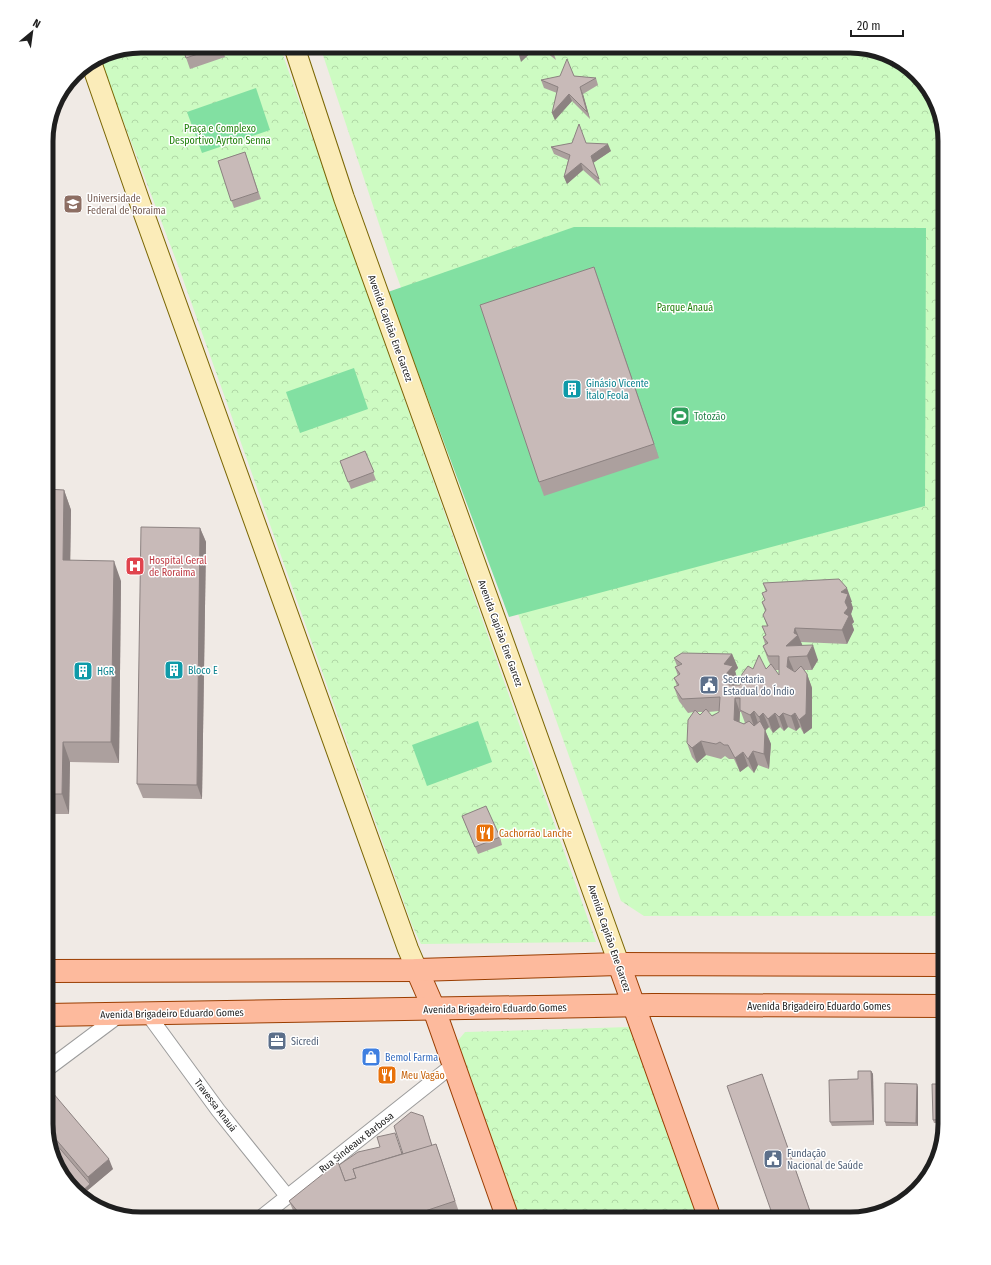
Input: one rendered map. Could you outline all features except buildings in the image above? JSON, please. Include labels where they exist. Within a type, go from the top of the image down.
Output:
[{"type":"main road","points":[[53,971],[417,970],[619,964],[938,965]]},
{"type":"main road","name":"Avenida Capitão Ene Garcez","points":[[619,964],[708,1212]]},
{"type":"main road","points":[[417,970],[434,1009],[506,1212]]},
{"type":"main road","name":"Avenida Brigadeiro Eduardo Gomes","points":[[53,1015],[634,1005],[938,1006]]},
{"type":"street","name":"Avenida Capitão Ene Garcez","points":[[296,53],[344,198],[619,964]]},
{"type":"street","points":[[93,67],[138,200],[408,949],[417,970]]},
{"type":"street","points":[[53,1065],[123,1013]]},
{"type":"street","name":"Travessa Anauá","points":[[147,1013],[218,1110],[287,1196]]},
{"type":"street","name":"Rua Sindeaux Barbosa","points":[[268,1212],[453,1065]]},
{"type":"green space","name":"Praça e Complexo Desportivo Ayrton Senna","points":[[142,53],[283,53],[596,942],[421,944],[412,925],[179,268],[101,63],[124,55]]},
{"type":"green space","name":"Parque Anauá","points":[[322,53],[855,53],[872,56],[894,65],[916,83],[926,97],[931,108],[935,119],[938,142],[938,916],[644,916],[621,901],[390,257]]},
{"type":"green space","points":[[256,88],[270,130],[202,153],[187,112]]},
{"type":"green space","name":"Totozão","points":[[574,227],[926,228],[925,506],[509,617],[388,292]]},
{"type":"green space","points":[[354,368],[368,409],[300,433],[286,392]]},
{"type":"green space","points":[[478,721],[492,762],[427,786],[412,745]]},
{"type":"green space","points":[[629,1027],[697,1212],[515,1212],[456,1043],[465,1032]]},
{"type":"place","name":"Universidade Federal de Roraima","points":[[73,204]]},
{"type":"place","name":"Ginásio Vicente Ítalo Feola","points":[[572,389]]},
{"type":"place","name":"Totozão","points":[[680,416]]},
{"type":"place","name":"Hospital Geral de Roraima","points":[[135,566]]},
{"type":"place","name":"Bloco E","points":[[174,670]]},
{"type":"place","name":"HGR","points":[[83,671]]},
{"type":"place","name":"Secretaria Estadual do Índio","points":[[709,685]]},
{"type":"place","name":"Cachorrão Lanche","points":[[485,833]]},
{"type":"place","name":"Sicredi","points":[[277,1041]]},
{"type":"place","name":"Bemol Farma","points":[[371,1057]]},
{"type":"place","name":"Meu Vagão","points":[[387,1075]]},
{"type":"place","name":"Fundação Nacional de Saúde","points":[[773,1159]]}]
